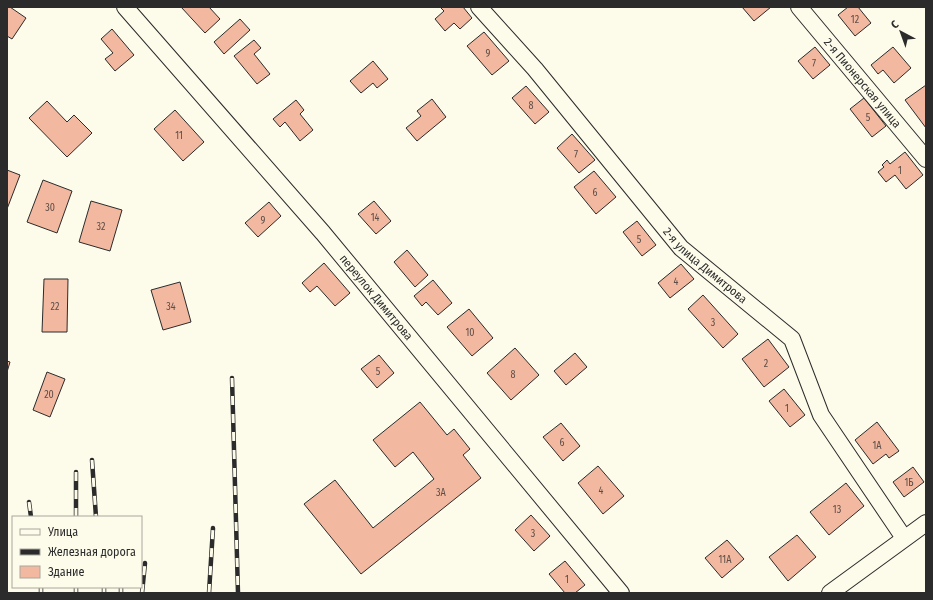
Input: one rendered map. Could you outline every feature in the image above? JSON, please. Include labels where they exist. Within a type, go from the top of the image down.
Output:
[{"type":"street","name":"переулок Димитрова","points":[[125,7],[323,233],[621,593]]},
{"type":"street","name":"2-я улица Димитрова","points":[[480,7],[535,69],[681,248],[792,339],[820,415],[904,538]]},
{"type":"street","name":"2-я Пионерская улица","points":[[799,7],[926,160]]},
{"type":"street","points":[[830,593],[926,523]]},
{"type":"building","points":[[7,7],[10,7],[26,18],[12,39],[7,36]]},
{"type":"building","points":[[181,7],[209,7],[220,19],[205,33]]},
{"type":"building","points":[[440,7],[463,7],[472,18],[460,29],[454,23],[445,31],[435,19],[444,11]]},
{"type":"building","points":[[742,7],[771,7],[754,21]]},
{"type":"building","points":[[848,7],[858,7],[871,23],[855,36],[838,15]]},
{"type":"building","points":[[240,19],[250,30],[224,54],[214,42]]},
{"type":"building","points":[[112,29],[134,55],[115,71],[105,59],[113,53],[101,39]]},
{"type":"building","points":[[484,32],[509,61],[492,75],[467,46]]},
{"type":"building","points":[[254,40],[261,48],[254,54],[270,74],[257,84],[234,56]]},
{"type":"building","points":[[815,47],[830,65],[813,79],[798,61]]},
{"type":"building","points":[[893,47],[911,68],[894,83],[883,70],[878,74],[871,65]]},
{"type":"building","points":[[373,61],[388,79],[377,88],[373,83],[361,93],[350,81]]},
{"type":"building","points":[[926,85],[926,128],[905,100]]},
{"type":"building","points":[[526,86],[549,112],[535,124],[512,98]]},
{"type":"building","points":[[864,98],[886,126],[872,137],[850,109]]},
{"type":"building","points":[[432,99],[446,117],[417,141],[406,128],[421,116],[417,111]]},
{"type":"building","points":[[296,100],[304,110],[300,114],[313,130],[300,141],[285,122],[280,127],[273,119]]},
{"type":"building","points":[[47,101],[67,122],[74,115],[92,133],[67,157],[29,118]]},
{"type":"building","points":[[175,110],[204,142],[183,161],[154,129]]},
{"type":"building","points":[[572,134],[595,160],[579,173],[557,148]]},
{"type":"building","points":[[905,152],[923,175],[906,189],[895,175],[886,182],[878,172],[884,167],[882,165],[887,160],[890,164]]},
{"type":"building","points":[[7,170],[20,175],[7,209]]},
{"type":"building","points":[[594,171],[616,197],[596,214],[574,187]]},
{"type":"building","points":[[43,180],[72,191],[57,233],[27,222]]},
{"type":"building","points":[[91,201],[122,210],[110,251],[79,242]]},
{"type":"building","points":[[374,201],[391,221],[376,234],[358,214]]},
{"type":"building","points":[[269,202],[281,216],[258,237],[245,223]]},
{"type":"building","points":[[637,221],[656,245],[642,256],[623,232]]},
{"type":"building","points":[[407,250],[428,275],[415,287],[394,262]]},
{"type":"building","points":[[324,263],[350,293],[335,306],[317,286],[310,292],[302,283]]},
{"type":"building","points":[[681,264],[694,279],[670,298],[658,283]]},
{"type":"building","points":[[44,279],[68,279],[67,332],[42,332]]},
{"type":"building","points":[[433,280],[452,303],[438,315],[426,302],[422,306],[414,296]]},
{"type":"building","points":[[180,282],[191,322],[163,330],[151,290]]},
{"type":"building","points":[[703,295],[738,334],[723,348],[688,309]]},
{"type":"building","points":[[469,309],[493,338],[472,356],[447,327]]},
{"type":"building","points":[[768,339],[789,367],[764,387],[742,359]]},
{"type":"building","points":[[515,348],[539,375],[511,400],[487,373]]},
{"type":"building","points":[[575,353],[587,367],[566,385],[554,371]]},
{"type":"building","points":[[379,355],[394,373],[377,388],[361,369]]},
{"type":"building","points":[[7,361],[10,362],[7,372]]},
{"type":"building","points":[[47,372],[65,379],[50,417],[33,410]]},
{"type":"building","points":[[784,389],[805,415],[790,427],[769,401]]},
{"type":"building","points":[[420,402],[447,435],[454,429],[470,449],[463,455],[481,478],[361,574],[304,504],[335,480],[373,528],[434,479],[413,452],[395,467],[373,440]]},
{"type":"building","points":[[877,422],[899,451],[889,458],[886,454],[873,464],[855,440]]},
{"type":"building","points":[[561,423],[580,446],[563,461],[543,437]]},
{"type":"building","points":[[598,466],[624,496],[603,514],[578,483]]},
{"type":"building","points":[[913,467],[924,482],[904,497],[893,482]]},
{"type":"building","points":[[846,483],[864,506],[829,535],[810,512]]},
{"type":"building","points":[[531,515],[550,536],[534,551],[515,530]]},
{"type":"building","points":[[797,535],[816,557],[788,581],[769,557]]},
{"type":"building","points":[[727,540],[744,559],[722,578],[705,558]]},
{"type":"building","points":[[565,561],[585,585],[575,593],[565,593],[549,574]]},
{"type":"railway","points":[[232,378],[238,593]]},
{"type":"railway","points":[[92,460],[96,516]]},
{"type":"railway","points":[[76,472],[76,516]]},
{"type":"railway","points":[[29,502],[31,516]]},
{"type":"railway","points":[[209,593],[213,528]]},
{"type":"railway","points":[[142,593],[145,563]]},
{"type":"railway","points":[[41,588],[41,593]]},
{"type":"railway","points":[[76,588],[76,593]]},
{"type":"railway","points":[[104,588],[104,593]]},
{"type":"railway","points":[[121,588],[121,593]]}]
